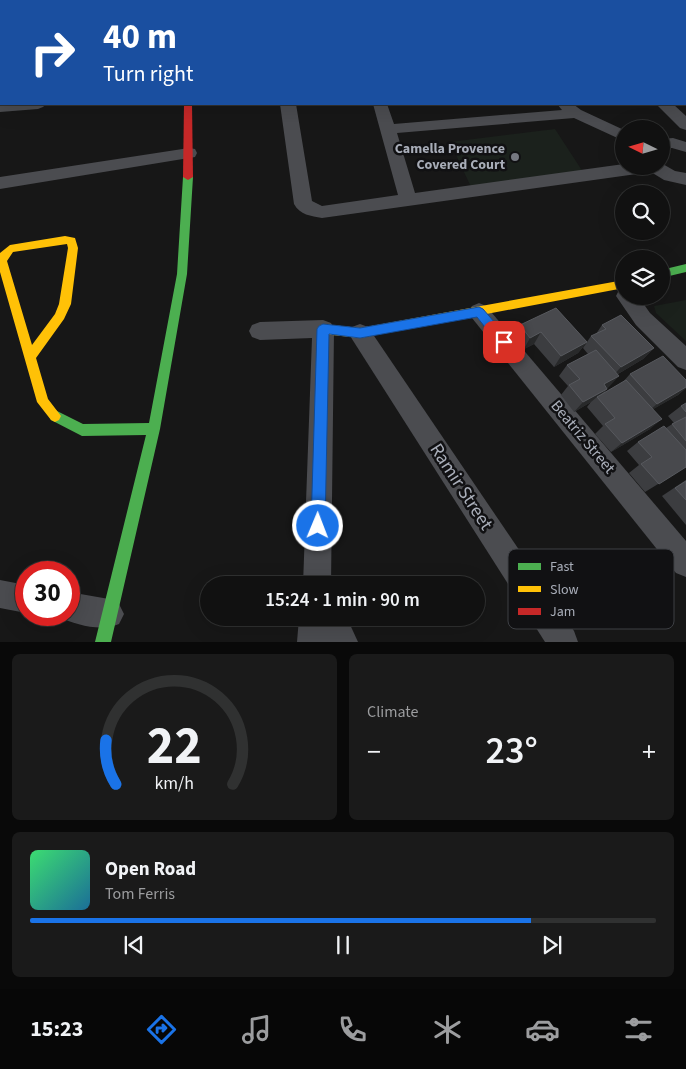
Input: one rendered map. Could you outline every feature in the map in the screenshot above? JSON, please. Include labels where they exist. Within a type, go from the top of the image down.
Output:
[{"type":"street","points":[[0,107],[25,105]]},
{"type":"street","points":[[80,613],[106,628],[154,429],[182,274],[189,153],[188,105]]},
{"type":"street","points":[[288,105],[303,204],[311,210],[322,212],[615,171]]},
{"type":"street","points":[[380,105],[408,200]]},
{"type":"street","points":[[665,105],[686,125]]},
{"type":"street","points":[[388,129],[570,108],[615,131]]},
{"type":"street","points":[[670,143],[686,147]]},
{"type":"street","points":[[0,183],[189,153]]},
{"type":"street","points":[[668,175],[686,179]]},
{"type":"street","points":[[31,356],[60,316],[65,304],[73,248],[71,241],[65,240],[10,249],[4,255],[2,261],[43,402],[54,416],[82,430],[154,429]]},
{"type":"street","points":[[670,272],[686,268]]},
{"type":"street","points":[[260,331],[323,329],[360,333],[615,291]]},
{"type":"street","points":[[634,305],[644,318],[686,360]]},
{"type":"street","name":"Beatriz Street","points":[[479,312],[686,563]]},
{"type":"street","points":[[317,576],[323,329]]},
{"type":"street","name":"Ramir Street","points":[[360,333],[508,558]]},
{"type":"street","points":[[0,594],[15,597]]},
{"type":"street","points":[[312,642],[313,626]]},
{"type":"street","points":[[336,626],[343,642]]},
{"type":"street","name":"Ramir Street","points":[[554,629],[563,642]]},
{"type":"shaded area","name":"Camella Provence Covered Court","points":[[555,129],[583,172],[471,187],[450,142]]},
{"type":"shaded area","points":[[686,300],[686,341],[656,313],[654,306],[670,305],[670,303]]},
{"type":"building","points":[[556,308],[587,342],[561,356],[541,332],[530,338],[520,325]]},
{"type":"building","points":[[621,315],[654,348],[621,367],[591,336],[606,329],[602,325]]},
{"type":"building","points":[[596,350],[619,376],[604,384],[607,389],[583,402],[569,385],[580,379],[567,365]]},
{"type":"building","points":[[663,356],[686,380],[686,387],[657,404],[630,374]]},
{"type":"building","points":[[626,380],[662,419],[622,443],[605,424],[615,418],[597,397]]},
{"type":"building","points":[[686,403],[686,412],[681,406]]},
{"type":"building","points":[[686,417],[686,441],[672,424]]},
{"type":"building","points":[[664,426],[686,450],[686,467],[659,484],[641,464],[652,457],[638,442]]},
{"type":"building","points":[[686,481],[686,500],[675,488]]},
{"type":"traffic: fast","points":[[103,642],[154,429],[182,274],[188,177]]},
{"type":"traffic: fast","points":[[670,272],[686,268]]},
{"type":"traffic: fast","points":[[55,416],[82,430],[154,429]]},
{"type":"traffic: slow","points":[[31,356],[60,316],[65,304],[73,248],[71,241],[65,240],[10,249],[4,255],[2,261],[43,402],[55,416]]},
{"type":"traffic: slow","points":[[323,329],[360,333],[615,286]]},
{"type":"traffic: jam","points":[[188,105],[188,177]]},
{"type":"place","name":"Camella Provence Covered Court","points":[[515,157]]},
{"type":"route","points":[[318,526],[323,329],[360,333],[479,312],[504,342]]}]
